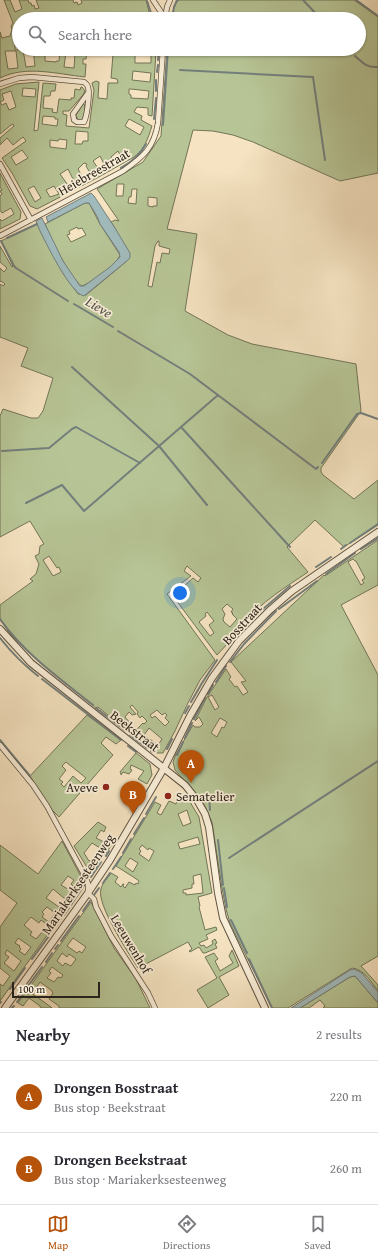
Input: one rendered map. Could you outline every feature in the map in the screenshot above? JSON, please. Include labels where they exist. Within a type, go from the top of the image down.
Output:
[{"type":"street","points":[[153,0],[161,12]]},
{"type":"street","points":[[166,12],[170,0]]},
{"type":"street","name":"Heiebreestraat","points":[[0,236],[123,171],[139,160],[151,145],[157,132],[163,56]]},
{"type":"street","points":[[0,84],[27,77],[80,80],[87,85],[88,93],[86,118],[84,122],[76,122],[73,114],[88,93]]},
{"type":"street","points":[[0,164],[31,220]]},
{"type":"street","name":"Bosstraat","points":[[164,768],[186,723],[212,678],[239,641],[270,610],[292,591],[378,532]]},
{"type":"street","name":"Beekstraat","points":[[0,629],[31,663],[185,785],[197,800],[209,827],[218,893],[223,917],[264,1008]]},
{"type":"street","name":"Leeuwenhof","points":[[0,745],[33,785],[47,806],[86,878],[88,893],[94,899],[96,907],[111,936],[148,993],[155,1008]]},
{"type":"street","name":"Mariakerksesteenweg","points":[[5,1008],[88,893],[128,830],[164,768]]},
{"type":"green space","points":[[4,0],[10,0],[15,12],[12,12],[12,20]]},
{"type":"green space","points":[[19,0],[28,0],[32,6],[34,5],[35,9],[39,8],[36,0],[73,0],[74,3],[77,2],[78,5],[82,3],[81,0],[146,0],[149,12],[15,12],[22,9]]},
{"type":"green space","points":[[179,0],[354,0],[378,17],[378,173],[340,181],[253,142],[233,135],[213,131],[193,130],[167,229],[197,234],[185,311],[228,335],[252,344],[356,364],[361,411],[321,468],[321,472],[354,499],[378,480],[378,525],[344,547],[315,520],[287,547],[308,572],[274,595],[250,616],[243,624],[244,626],[217,655],[173,596],[193,578],[198,582],[201,578],[187,566],[184,571],[191,576],[167,594],[215,660],[200,680],[163,753],[157,753],[132,734],[147,721],[142,716],[140,718],[137,714],[138,712],[132,705],[130,707],[136,714],[132,715],[129,712],[125,717],[131,724],[127,731],[36,659],[10,634],[0,619],[0,605],[33,581],[30,579],[36,574],[39,564],[35,556],[39,554],[40,546],[44,544],[30,521],[0,537],[0,416],[3,409],[31,418],[38,418],[43,411],[53,378],[21,366],[28,348],[0,337],[0,284],[3,286],[5,284],[1,281],[0,282],[0,268],[4,272],[7,268],[0,262],[0,246],[12,267],[13,266],[1,241],[37,224],[65,276],[78,294],[86,295],[128,260],[115,228],[111,222],[115,220],[119,221],[97,189],[143,162],[161,136],[167,56],[366,56],[366,12],[173,12],[176,3]],"holes":[[[117,184],[124,184],[123,196],[116,196]],[[132,189],[137,189],[136,204],[128,203],[129,197],[131,197]],[[148,197],[157,198],[157,206],[148,206]],[[159,241],[159,246],[170,249],[169,254],[162,253],[160,263],[157,262],[152,287],[148,286],[155,246]],[[49,556],[57,568],[59,567],[61,572],[53,576],[43,560]],[[227,604],[233,609],[231,612],[237,619],[230,627],[224,622],[223,619],[225,614],[222,609]],[[207,612],[214,621],[209,625],[214,633],[210,636],[199,622],[206,616],[205,614]],[[157,710],[162,715],[165,713],[167,715],[165,718],[169,722],[165,726],[155,716],[152,718],[150,715]],[[149,728],[162,739],[158,745],[144,735]]]},
{"type":"green space","points":[[12,30],[12,51],[5,51],[8,69],[18,68],[17,56],[24,56],[26,67],[35,66],[34,56],[45,56],[45,61],[56,62],[59,61],[60,56],[65,56],[64,67],[74,68],[75,56],[86,56],[86,59],[83,59],[83,64],[86,64],[85,77],[31,71],[10,74],[0,78],[0,32],[2,38],[10,36]]},
{"type":"green space","points":[[113,56],[135,56],[135,63],[151,63],[151,56],[156,56],[152,116],[148,115],[148,108],[137,107],[134,112],[142,116],[141,120],[152,126],[146,143],[134,157],[97,178],[37,209],[30,206],[2,158],[26,141],[23,137],[13,145],[7,138],[0,145],[0,138],[14,126],[13,124],[11,125],[0,134],[0,102],[0,90],[16,84],[39,82],[34,131],[38,130],[43,83],[56,84],[55,91],[51,91],[50,96],[44,96],[43,108],[53,109],[52,112],[57,113],[59,99],[71,100],[71,98],[74,98],[75,89],[80,90],[82,87],[85,91],[83,95],[69,111],[63,111],[63,114],[67,115],[66,126],[89,128],[94,90],[92,83],[96,81],[99,82],[98,98],[107,99],[108,83],[118,83],[117,79],[111,78]],"holes":[[[133,71],[151,73],[150,82],[132,80]],[[23,88],[36,89],[35,97],[22,96]],[[129,89],[149,91],[148,99],[131,98],[131,95],[129,94]],[[11,91],[16,107],[9,110],[6,103],[2,105],[0,102],[4,100],[2,94]],[[43,116],[55,117],[55,119],[58,119],[57,126],[42,124]],[[129,119],[144,127],[140,135],[125,126]],[[76,131],[88,132],[88,141],[83,141],[82,144],[75,144]],[[50,140],[67,140],[66,149],[50,147]],[[22,150],[28,158],[16,165],[11,157]],[[118,151],[122,159],[114,163],[111,157]],[[100,156],[106,168],[100,171],[93,161]],[[84,163],[87,164],[86,166],[92,176],[84,180],[78,169]],[[68,169],[76,185],[70,188],[60,174]],[[34,186],[41,198],[35,202],[28,189]],[[54,186],[59,194],[50,197],[46,190]]]},
{"type":"green space","points":[[83,104],[85,105],[84,116],[82,120],[78,120],[76,115]]},
{"type":"green space","points":[[0,173],[21,212],[20,219],[0,229],[0,219],[2,221],[14,214],[11,208],[2,213],[0,210],[0,196],[2,194],[0,191],[2,190],[0,187]]},
{"type":"green space","points":[[85,203],[89,203],[100,224],[120,255],[109,269],[82,286],[77,282],[66,267],[45,224]],"holes":[[[77,227],[78,229],[82,228],[86,235],[71,242],[67,235],[70,234],[69,231]]]},
{"type":"green space","points":[[378,540],[378,585],[341,605],[378,675],[378,956],[361,966],[378,985],[378,991],[364,973],[352,968],[288,1008],[272,1008],[230,923],[222,888],[212,822],[202,800],[175,770],[173,762],[193,725],[195,727],[200,727],[203,724],[199,717],[195,721],[207,697],[226,669],[231,677],[229,679],[235,687],[237,686],[243,695],[248,692],[241,682],[246,681],[231,662],[324,575],[325,576]],"holes":[[[353,559],[356,561],[365,578],[362,580],[364,583],[361,585],[348,562]],[[212,695],[219,707],[215,710],[208,697]],[[220,718],[227,722],[224,728],[222,727],[217,737],[211,733]]]},
{"type":"green space","points":[[87,715],[121,740],[116,744],[106,737],[101,743],[113,755],[59,817],[51,809],[30,776]],"holes":[[[66,762],[86,778],[81,783],[73,776],[64,787],[61,784],[63,782],[59,779],[66,770],[62,766]]]},
{"type":"green space","points":[[136,753],[150,764],[152,775],[147,784],[138,779],[144,771],[131,765],[130,769],[132,770],[129,774],[123,772],[121,775],[120,772]]},
{"type":"green space","points":[[187,797],[199,817],[212,893],[198,897],[205,930],[216,927],[217,930],[206,935],[208,939],[199,943],[201,946],[204,945],[206,948],[213,944],[212,941],[215,939],[217,948],[203,953],[199,947],[190,952],[189,951],[192,949],[188,942],[138,968],[108,917],[103,906],[101,889],[111,873],[118,877],[115,882],[121,887],[124,884],[123,886],[125,888],[129,882],[135,885],[136,883],[138,884],[138,880],[116,866],[155,802],[161,805],[157,813],[161,815],[169,801],[176,804],[177,801],[180,802],[182,798]],"holes":[[[187,810],[191,823],[183,826],[178,814]],[[198,837],[200,844],[180,849],[178,843]],[[142,845],[148,850],[149,848],[154,851],[149,861],[139,854],[141,851],[139,849]],[[130,858],[138,863],[133,872],[125,866]],[[201,874],[203,893],[186,895],[186,893],[183,893],[183,890],[192,888],[192,884],[194,884],[193,876]]]},
{"type":"green space","points":[[98,822],[106,827],[104,832],[101,830],[96,838],[104,842],[108,837],[114,841],[105,855],[99,851],[100,848],[92,843],[84,853],[89,861],[94,859],[100,862],[95,869],[88,869],[74,846]]},
{"type":"green space","points":[[62,841],[85,884],[52,928],[41,920],[39,923],[31,917],[24,925],[32,932],[30,935],[36,939],[44,930],[48,934],[0,1001],[0,984],[3,986],[10,976],[0,968],[0,927],[17,903],[0,890],[0,845],[38,874]],"holes":[[[68,876],[74,880],[71,884],[74,887],[71,891],[61,885]],[[53,889],[65,899],[59,907],[46,898]],[[47,907],[55,913],[49,922],[42,917],[44,914],[42,912]],[[18,938],[31,947],[25,955],[19,951],[21,949],[19,947],[20,946],[15,943]],[[7,950],[21,961],[14,971],[4,963],[9,957],[5,954]]]},
{"type":"green space","points":[[91,902],[114,948],[136,979],[150,1008],[59,1008],[59,1006],[49,999],[53,993],[51,990],[40,982],[34,991],[29,988]],"holes":[[[73,938],[86,947],[82,953],[79,951],[77,953],[67,946]],[[62,953],[67,957],[69,954],[76,959],[71,966],[65,963],[63,966],[57,961]],[[52,967],[63,975],[61,978],[58,977],[54,982],[47,978],[51,973],[49,971]]]},
{"type":"green space","points":[[232,950],[239,966],[219,977],[229,995],[208,1008],[197,990],[217,978],[205,957],[214,953],[218,959],[215,961],[220,971],[233,963],[229,956]]},
{"type":"green space","points":[[355,976],[378,1003],[378,1008],[323,1008],[325,1006],[320,1000],[309,1008],[300,1008],[350,977]]},
{"type":"green space","points":[[27,990],[52,1008],[41,1008],[29,998],[23,1006],[18,1003]]},
{"type":"water","points":[[91,193],[130,253],[130,258],[84,296],[78,293],[65,277],[47,245],[36,221],[42,218],[63,261],[80,286],[84,286],[110,267],[120,257],[119,252],[100,224],[89,203],[85,203],[48,222],[46,217]]},
{"type":"water","points":[[354,969],[362,973],[378,992],[378,1003],[355,976],[350,977],[300,1008],[291,1008],[350,970]]},
{"type":"waterway","points":[[173,12],[177,0]]},
{"type":"waterway","points":[[303,0],[314,12]]},
{"type":"waterway","points":[[356,0],[378,16]]},
{"type":"waterway","points":[[147,1],[151,12]]},
{"type":"waterway","points":[[158,56],[158,60]]},
{"type":"waterway","points":[[163,125],[168,56]]},
{"type":"waterway","points":[[355,56],[368,66],[378,67]]},
{"type":"waterway","points":[[157,72],[158,65]]},
{"type":"waterway","points":[[180,70],[313,77],[325,160]]},
{"type":"waterway","points":[[156,80],[156,91]]},
{"type":"waterway","points":[[154,119],[156,98]]},
{"type":"waterway","points":[[121,168],[135,158],[146,144]]},
{"type":"waterway","points":[[7,238],[37,224]]},
{"type":"waterway","points":[[1,241],[16,268],[68,301]]},
{"type":"waterway","name":"Lieve","points":[[74,304],[113,327]]},
{"type":"waterway","points":[[118,331],[190,374],[316,469],[318,467]]},
{"type":"waterway","points":[[72,367],[159,446],[207,505]]},
{"type":"waterway","points":[[26,503],[62,485],[84,511],[218,395]]},
{"type":"waterway","points":[[322,463],[357,414],[361,413],[378,419]]},
{"type":"waterway","points":[[2,451],[49,448],[76,427],[140,463]]},
{"type":"waterway","points":[[181,427],[290,547]]},
{"type":"waterway","points":[[350,543],[378,524]]},
{"type":"waterway","points":[[361,549],[378,538]]},
{"type":"waterway","points":[[341,549],[346,545]]},
{"type":"waterway","points":[[326,574],[355,553]]},
{"type":"waterway","points":[[316,567],[331,557]]},
{"type":"waterway","points":[[279,609],[317,581]]},
{"type":"waterway","points":[[249,621],[290,586]]},
{"type":"waterway","points":[[230,662],[244,644],[276,611]]},
{"type":"waterway","points":[[0,619],[20,644],[56,676],[93,705]]},
{"type":"waterway","points":[[238,633],[245,626]]},
{"type":"waterway","points":[[0,638],[18,658],[38,676]]},
{"type":"waterway","points":[[191,702],[217,660]]},
{"type":"waterway","points":[[216,682],[226,666]]},
{"type":"waterway","points":[[42,679],[121,740]]},
{"type":"waterway","points":[[208,694],[213,685]]},
{"type":"waterway","points":[[194,719],[205,698]]},
{"type":"waterway","points":[[185,713],[189,706]]},
{"type":"waterway","points":[[96,708],[126,731]]},
{"type":"waterway","points":[[185,738],[192,723]]},
{"type":"waterway","points":[[130,735],[147,748]]},
{"type":"waterway","points":[[167,749],[172,739]]},
{"type":"waterway","points":[[0,740],[30,776]]},
{"type":"waterway","points":[[177,755],[183,742]]},
{"type":"waterway","points":[[128,746],[136,752]]},
{"type":"waterway","points":[[229,858],[378,761]]},
{"type":"waterway","points":[[209,796],[210,810]]},
{"type":"waterway","points":[[146,814],[156,797]]},
{"type":"waterway","points":[[134,834],[144,818]]},
{"type":"waterway","points":[[123,853],[131,839]]},
{"type":"waterway","points":[[218,840],[223,885]]},
{"type":"waterway","points":[[106,856],[109,851]]},
{"type":"waterway","points":[[113,869],[121,857]]},
{"type":"waterway","points":[[91,877],[101,862]]},
{"type":"waterway","points":[[103,883],[110,873]]},
{"type":"waterway","points":[[71,905],[85,884]]},
{"type":"waterway","points":[[94,895],[99,888]]},
{"type":"waterway","points":[[224,888],[227,907]]},
{"type":"waterway","points":[[83,911],[90,901]]},
{"type":"waterway","points":[[64,915],[69,908]]},
{"type":"waterway","points":[[61,941],[79,916]]},
{"type":"waterway","points":[[52,931],[61,919]]},
{"type":"waterway","points":[[231,920],[247,953]]},
{"type":"waterway","points":[[32,959],[49,936]]},
{"type":"waterway","points":[[55,949],[58,945]]},
{"type":"waterway","points":[[46,962],[52,953]]},
{"type":"waterway","points":[[249,959],[272,1008]]},
{"type":"waterway","points":[[28,986],[42,967]]},
{"type":"waterway","points":[[10,989],[25,968]]},
{"type":"waterway","points":[[17,1002],[26,990]]},
{"type":"place","name":"Drongen Bosstraat","points":[[191,783]]},
{"type":"place","name":"Aveve","points":[[106,787]]},
{"type":"place","name":"Sematelier","points":[[168,796]]},
{"type":"place","name":"Drongen Beekstraat","points":[[133,814]]}]
